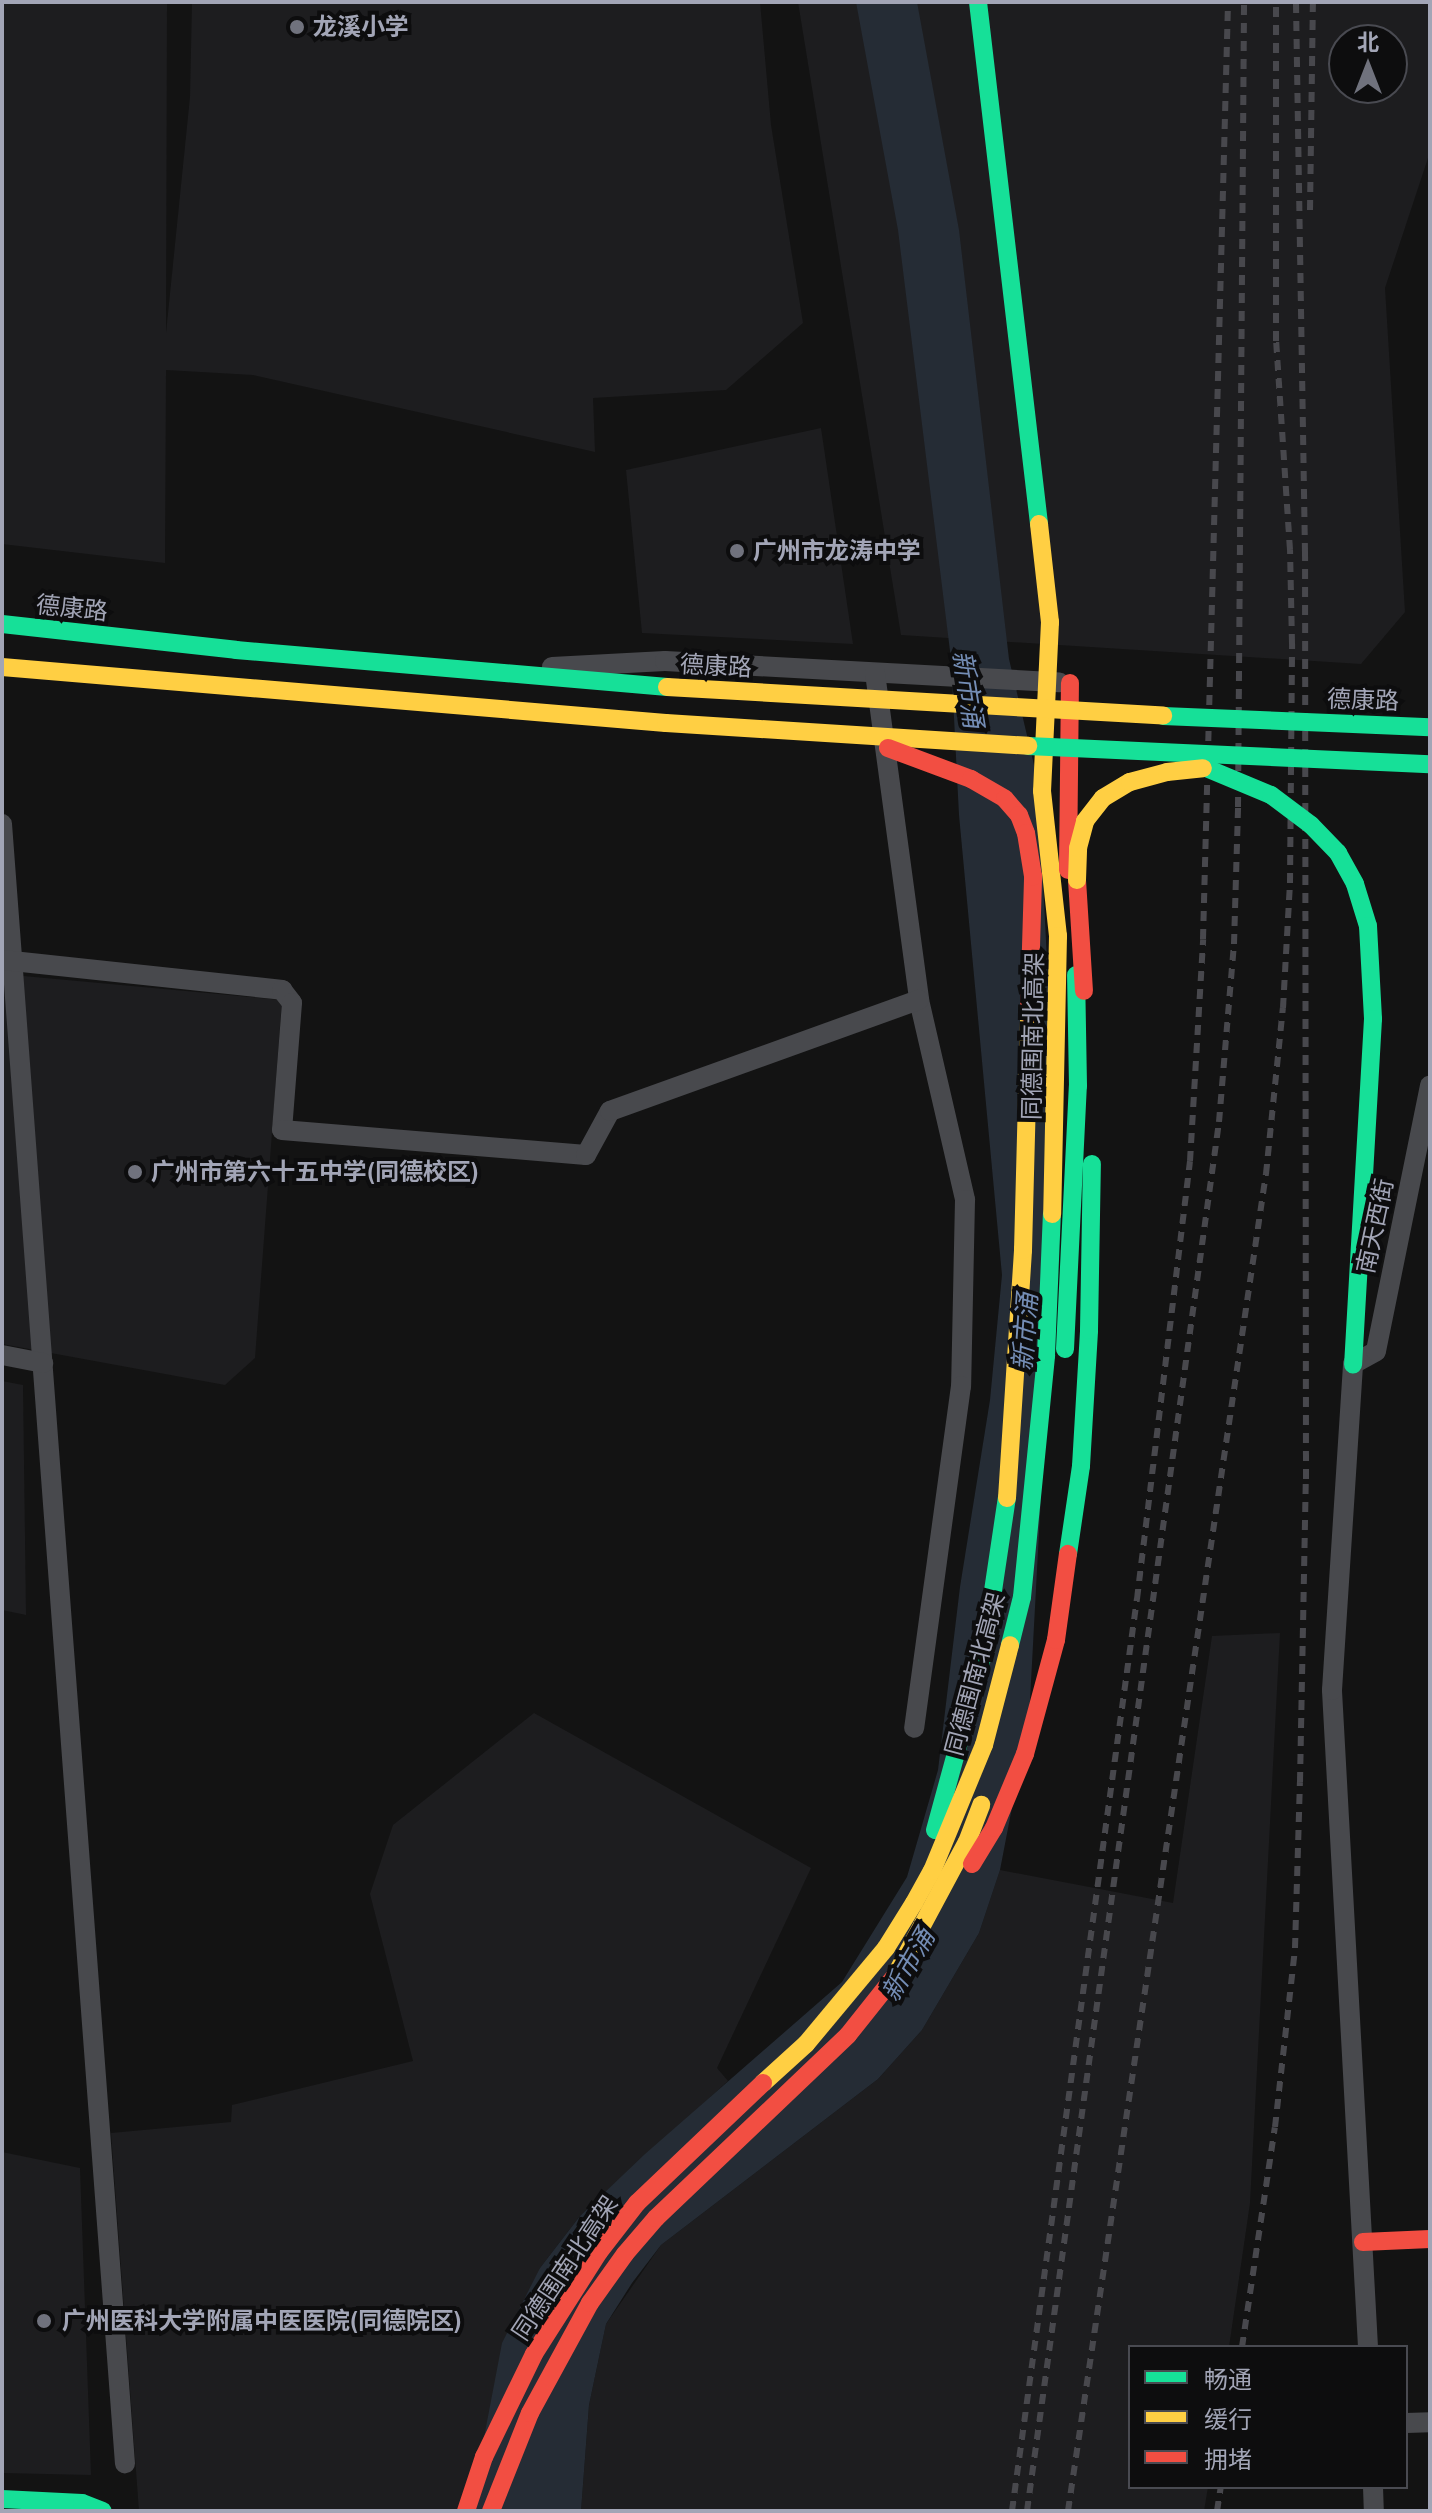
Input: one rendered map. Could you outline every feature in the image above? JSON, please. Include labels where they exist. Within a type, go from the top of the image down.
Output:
[{"type":"main road","points":[[978,2],[1050,622],[1049,682]]},
{"type":"main road","name":"德康路","points":[[2,624],[667,687],[1081,712],[1430,727]]},
{"type":"main road","points":[[2,667],[666,723],[1430,764]]},
{"type":"main road","name":"同德围南北高架","points":[[466,2511],[484,2457],[534,2354],[599,2252],[637,2203],[690,2149],[806,2044],[886,1948],[932,1871],[984,1745],[1022,1597],[1046,1355],[1057,1086],[1058,936],[1042,791],[1049,682]]},
{"type":"main road","name":"同德围南北高架","points":[[1049,682],[1067,798],[1078,1086],[1064,1364]]},
{"type":"main road","points":[[849,735],[929,762],[993,790],[1005,799],[1019,815],[1026,833],[1034,899],[1023,1250],[1006,1520],[984,1651],[914,1903]]},
{"type":"main road","points":[[902,1967],[980,1852],[1005,1805],[1037,1716],[1056,1640],[1070,1559],[1082,1451],[1092,1218],[1092,1113],[1078,923],[1078,848],[1085,821],[1103,798],[1130,782],[1167,772],[1298,759]]},
{"type":"main road","points":[[1206,768],[1271,795],[1311,825],[1338,853],[1368,926],[1373,1019],[1353,1364]]},
{"type":"main road","name":"同德围南北高架","points":[[1029,1647],[1045,1555]]},
{"type":"main road","name":"同德围南北高架","points":[[997,1765],[1007,1735]]},
{"type":"main road","name":"同德围南北高架","points":[[491,2511],[530,2413],[590,2303],[625,2254],[687,2187],[848,2035],[902,1967],[967,1842],[987,1791]]},
{"type":"main road","points":[[1363,2242],[1430,2239]]},
{"type":"main road","points":[[2,2499],[82,2503],[103,2511]]},
{"type":"street","points":[[488,672],[665,661],[1049,682]]},
{"type":"street","points":[[875,673],[919,1000],[965,1200],[961,1386],[914,1728]]},
{"type":"street","points":[[2,824],[7,960],[43,1363],[125,2463]]},
{"type":"street","points":[[7,960],[282,990],[292,1003],[282,1130],[586,1155],[610,1111],[919,1000]]},
{"type":"street","name":"南天西街","points":[[1353,1364],[1376,1351],[1430,1085]]},
{"type":"street","points":[[2,1355],[43,1363]]},
{"type":"street","points":[[1353,1364],[1332,1690],[1368,2345]]},
{"type":"street","points":[[1408,2423],[1430,2422]]},
{"type":"street","points":[[1373,2489],[1374,2511]]},
{"type":"shaded area","points":[[2,2],[167,2],[166,333],[190,97],[192,2],[760,2],[771,125],[803,323],[726,390],[593,398],[595,452],[253,375],[166,370],[165,563],[2,544]]},
{"type":"shaded area","points":[[798,2],[1430,2],[1430,152],[1385,288],[1405,612],[1361,664],[901,635]]},
{"type":"shaded area","name":"广州市龙涛中学","points":[[821,428],[853,644],[642,633],[626,470]]},
{"type":"shaded area","name":"广州市第六十五中学(同德校区)","points":[[2,974],[282,1000],[255,1358],[225,1385],[2,1344]]},
{"type":"shaded area","points":[[2,1381],[23,1385],[26,1615],[2,1610]]},
{"type":"shaded area","points":[[1280,1633],[1250,2203],[1229,2345],[1128,2345],[1128,2489],[1208,2489],[1204,2511],[581,2511],[589,2405],[606,2324],[661,2245],[878,2079],[922,2030],[979,1933],[1000,1870],[1173,1903],[1212,1636]]},
{"type":"shaded area","points":[[534,1713],[811,1868],[717,2068],[728,2081],[580,2216],[540,2268],[470,2511],[139,2511],[111,2133],[231,2122],[232,2105],[413,2061],[370,1894],[393,1825]]},
{"type":"shaded area","name":"广州医科大学附属中医医院(同德院区)","points":[[2,2152],[80,2168],[91,2475],[2,2473]]},
{"type":"water","name":"新市涌","points":[[856,2],[917,2],[959,230],[1009,659],[1038,782],[1058,1179],[1029,1719],[1000,1870],[979,1933],[922,2030],[878,2079],[661,2245],[632,2283],[606,2324],[589,2405],[581,2511],[470,2511],[502,2343],[540,2268],[580,2216],[645,2154],[842,1982],[907,1877],[938,1770],[960,1587],[990,1400],[1002,1275],[959,815],[951,659],[898,230]]},
{"type":"railway","points":[[1012,2511],[1137,1599],[1190,1161],[1203,939],[1228,2]]},
{"type":"railway","points":[[1027,2511],[1219,1122],[1234,944],[1238,807],[1244,2]]},
{"type":"railway","points":[[1068,2511],[1266,1174],[1283,1008],[1290,883],[1292,644],[1290,550],[1276,341],[1276,2]]},
{"type":"railway","points":[[1242,2345],[1275,2127],[1295,1948],[1300,1782],[1306,1479],[1305,553],[1296,2]]},
{"type":"railway","points":[[1310,210],[1313,2]]},
{"type":"railway","points":[[1217,2511],[1221,2489]]},
{"type":"traffic: fast","points":[[978,2],[1039,524]]},
{"type":"traffic: fast","points":[[2,624],[236,650],[667,687]]},
{"type":"traffic: fast","points":[[1163,716],[1430,727]]},
{"type":"traffic: fast","points":[[1028,746],[1430,764]]},
{"type":"traffic: fast","points":[[1206,768],[1271,795],[1311,825],[1338,853],[1355,884],[1368,926],[1373,1019],[1353,1364]]},
{"type":"traffic: fast","points":[[1065,1349],[1078,1086],[1076,975]]},
{"type":"traffic: fast","points":[[1068,1554],[1081,1466],[1089,1330],[1092,1164]]},
{"type":"traffic: fast","points":[[1010,1645],[1022,1597],[1046,1355],[1052,1214]]},
{"type":"traffic: fast","points":[[935,1830],[984,1651],[1007,1498]]},
{"type":"traffic: fast","points":[[2,2499],[82,2503],[103,2511]]},
{"type":"traffic: slow","points":[[1039,524],[1050,622],[1042,791],[1058,936],[1052,1214]]},
{"type":"traffic: slow","points":[[2,667],[666,723]]},
{"type":"traffic: slow","points":[[667,687],[1163,716]]},
{"type":"traffic: slow","points":[[666,723],[1028,746]]},
{"type":"traffic: slow","points":[[1077,880],[1078,848],[1085,821],[1103,798],[1130,782],[1167,772],[1203,768]]},
{"type":"traffic: slow","points":[[1007,1498],[1023,1250],[1029,1014]]},
{"type":"traffic: slow","points":[[763,2083],[806,2044],[886,1948],[914,1903],[932,1871],[984,1745],[1010,1645]]},
{"type":"traffic: slow","points":[[895,1976],[967,1842],[981,1805]]},
{"type":"traffic: jam","points":[[1068,870],[1070,683]]},
{"type":"traffic: jam","points":[[888,748],[971,779],[1005,799],[1019,815],[1026,833],[1033,876]]},
{"type":"traffic: jam","points":[[1029,1014],[1033,876]]},
{"type":"traffic: jam","points":[[1077,880],[1084,991]]},
{"type":"traffic: jam","points":[[972,1864],[994,1828],[1025,1754],[1056,1640],[1068,1554]]},
{"type":"traffic: jam","points":[[491,2511],[530,2413],[590,2303],[625,2254],[656,2218],[848,2035],[895,1976]]},
{"type":"traffic: jam","points":[[466,2511],[484,2457],[534,2354],[599,2252],[637,2203],[763,2083]]},
{"type":"traffic: jam","points":[[1363,2242],[1430,2239]]},
{"type":"place","name":"龙溪小学","points":[[297,27]]},
{"type":"place","name":"广州市龙涛中学","points":[[737,551]]},
{"type":"place","name":"广州市第六十五中学(同德校区)","points":[[135,1172]]},
{"type":"place","name":"广州医科大学附属中医医院(同德院区)","points":[[44,2321]]}]
